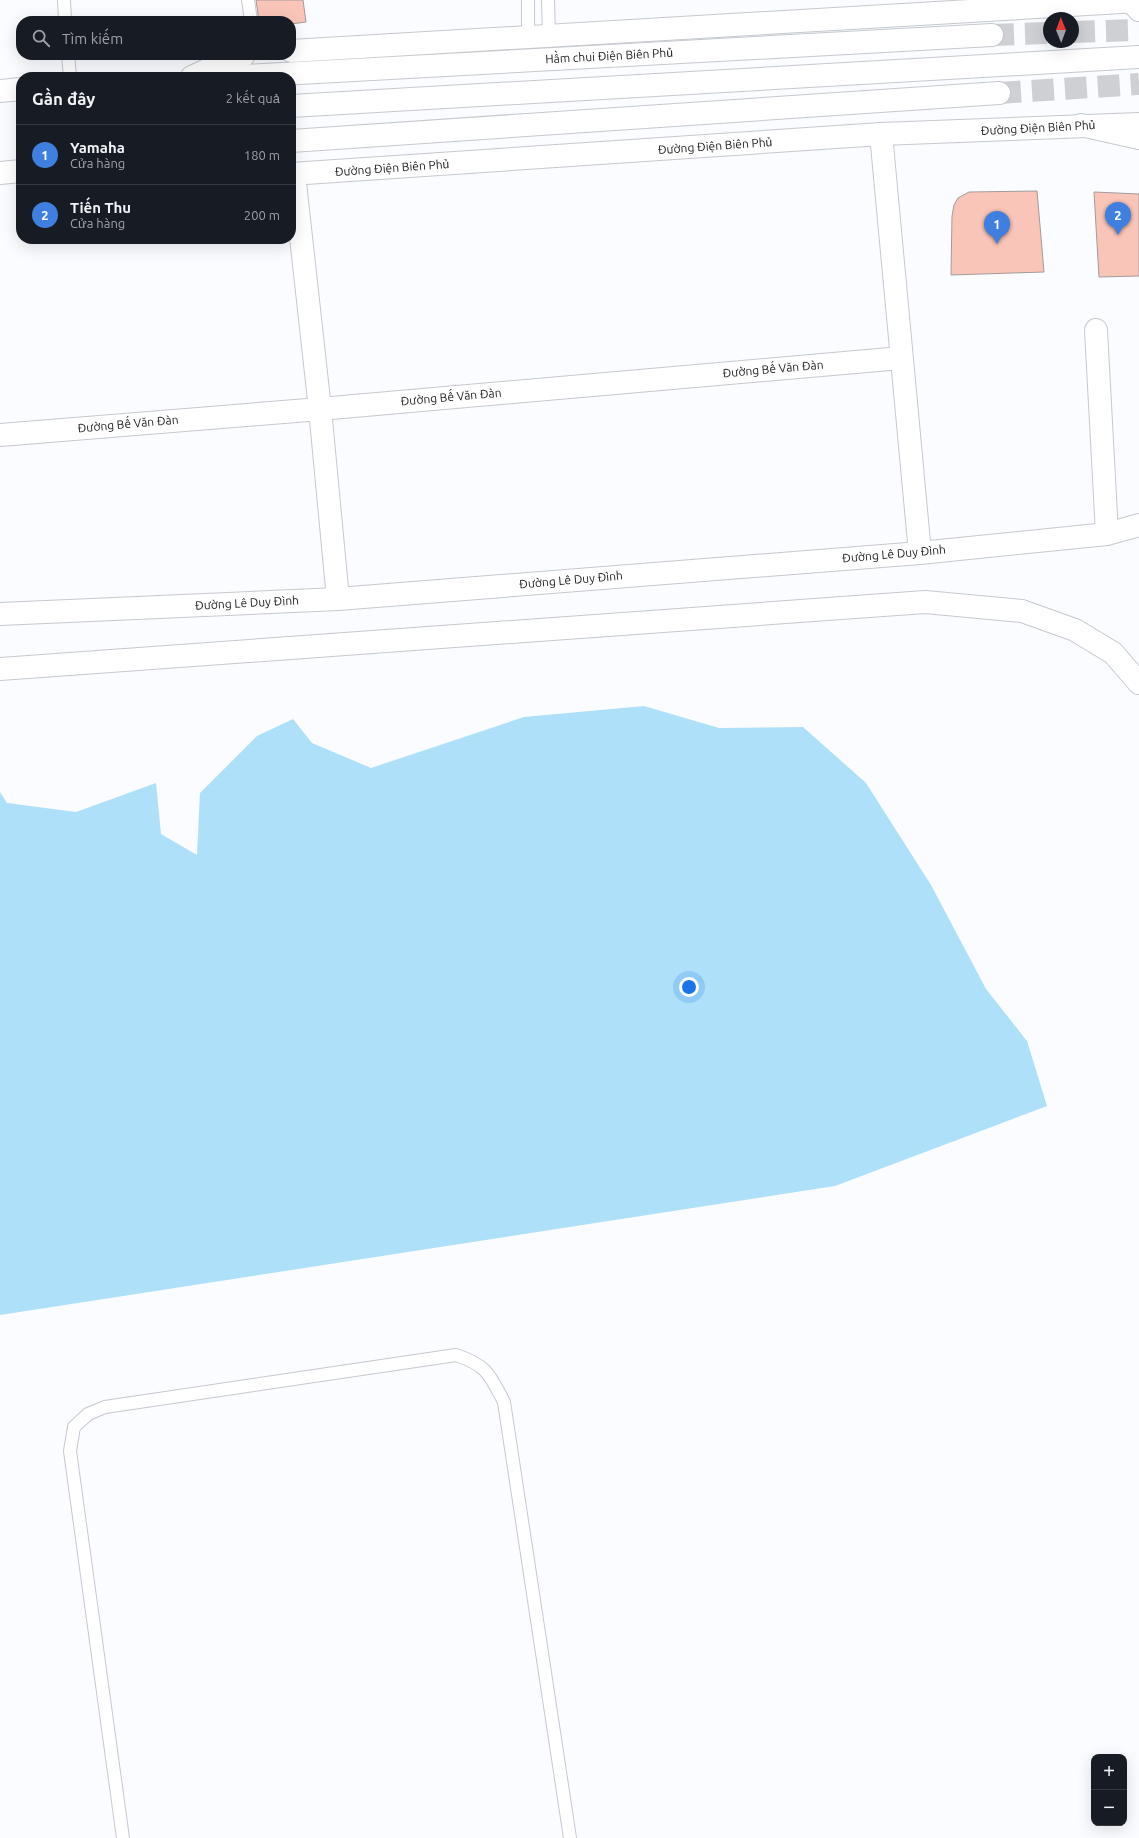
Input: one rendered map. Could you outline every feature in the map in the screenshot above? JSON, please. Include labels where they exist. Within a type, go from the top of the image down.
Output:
[{"type":"street","points":[[921,14],[963,0]]},
{"type":"street","points":[[296,51],[1135,3]]},
{"type":"street","name":"Hầm chui Điện Biên Phủ","points":[[296,73],[992,35]]},
{"type":"street","points":[[296,106],[1139,57]]},
{"type":"street","points":[[203,72],[229,60]]},
{"type":"street","points":[[0,91],[16,89]]},
{"type":"street","points":[[296,141],[999,93]]},
{"type":"street","name":"Đường Điện Biên Phủ","points":[[296,174],[880,134],[1139,124]]},
{"type":"street","points":[[1081,126],[1139,138]]},
{"type":"street","points":[[880,134],[920,553]]},
{"type":"street","points":[[0,173],[16,171]]},
{"type":"street","points":[[296,208],[320,409],[338,598]]},
{"type":"street","points":[[1096,330],[1107,534]]},
{"type":"street","name":"Đường Bế Văn Đàn","points":[[0,435],[320,409],[901,358]]},
{"type":"street","name":"Đường Lê Duy Đình","points":[[0,614],[338,598],[920,553],[1107,534],[1139,525]]},
{"type":"street","points":[[0,669],[925,602],[1022,610],[1075,630],[1113,653],[1139,683]]},
{"type":"lane","points":[[64,0],[66,16]]},
{"type":"lane","points":[[248,0],[250,16]]},
{"type":"lane","points":[[528,0],[539,36]]},
{"type":"lane","points":[[539,36],[548,0]]},
{"type":"lane","points":[[68,60],[70,72]]},
{"type":"lane","points":[[123,1838],[70,1451],[74,1427],[88,1414],[105,1407],[456,1355],[475,1362],[490,1375],[504,1402],[570,1838]]},
{"type":"water","points":[[644,706],[719,728],[803,727],[866,783],[931,885],[986,989],[1027,1041],[1047,1106],[835,1186],[0,1315],[0,792],[7,803],[76,812],[156,783],[161,834],[197,855],[200,793],[257,736],[293,719],[312,743],[371,768],[524,717]]},
{"type":"building","points":[[256,0],[303,0],[306,22],[296,23],[296,16],[258,16]]},
{"type":"building","points":[[1037,191],[1044,272],[951,275],[952,216],[954,205],[958,198],[969,192]]},
{"type":"building","points":[[1094,192],[1139,194],[1139,276],[1099,277]]},
{"type":"tunnel","points":[[1079,32],[1139,30]]},
{"type":"tunnel","points":[[992,35],[1043,33]]},
{"type":"tunnel","points":[[999,93],[1139,84]]},
{"type":"place","name":"Tiến Thu","points":[[1118,235]]},
{"type":"place","name":"Yamaha","points":[[997,244]]}]
